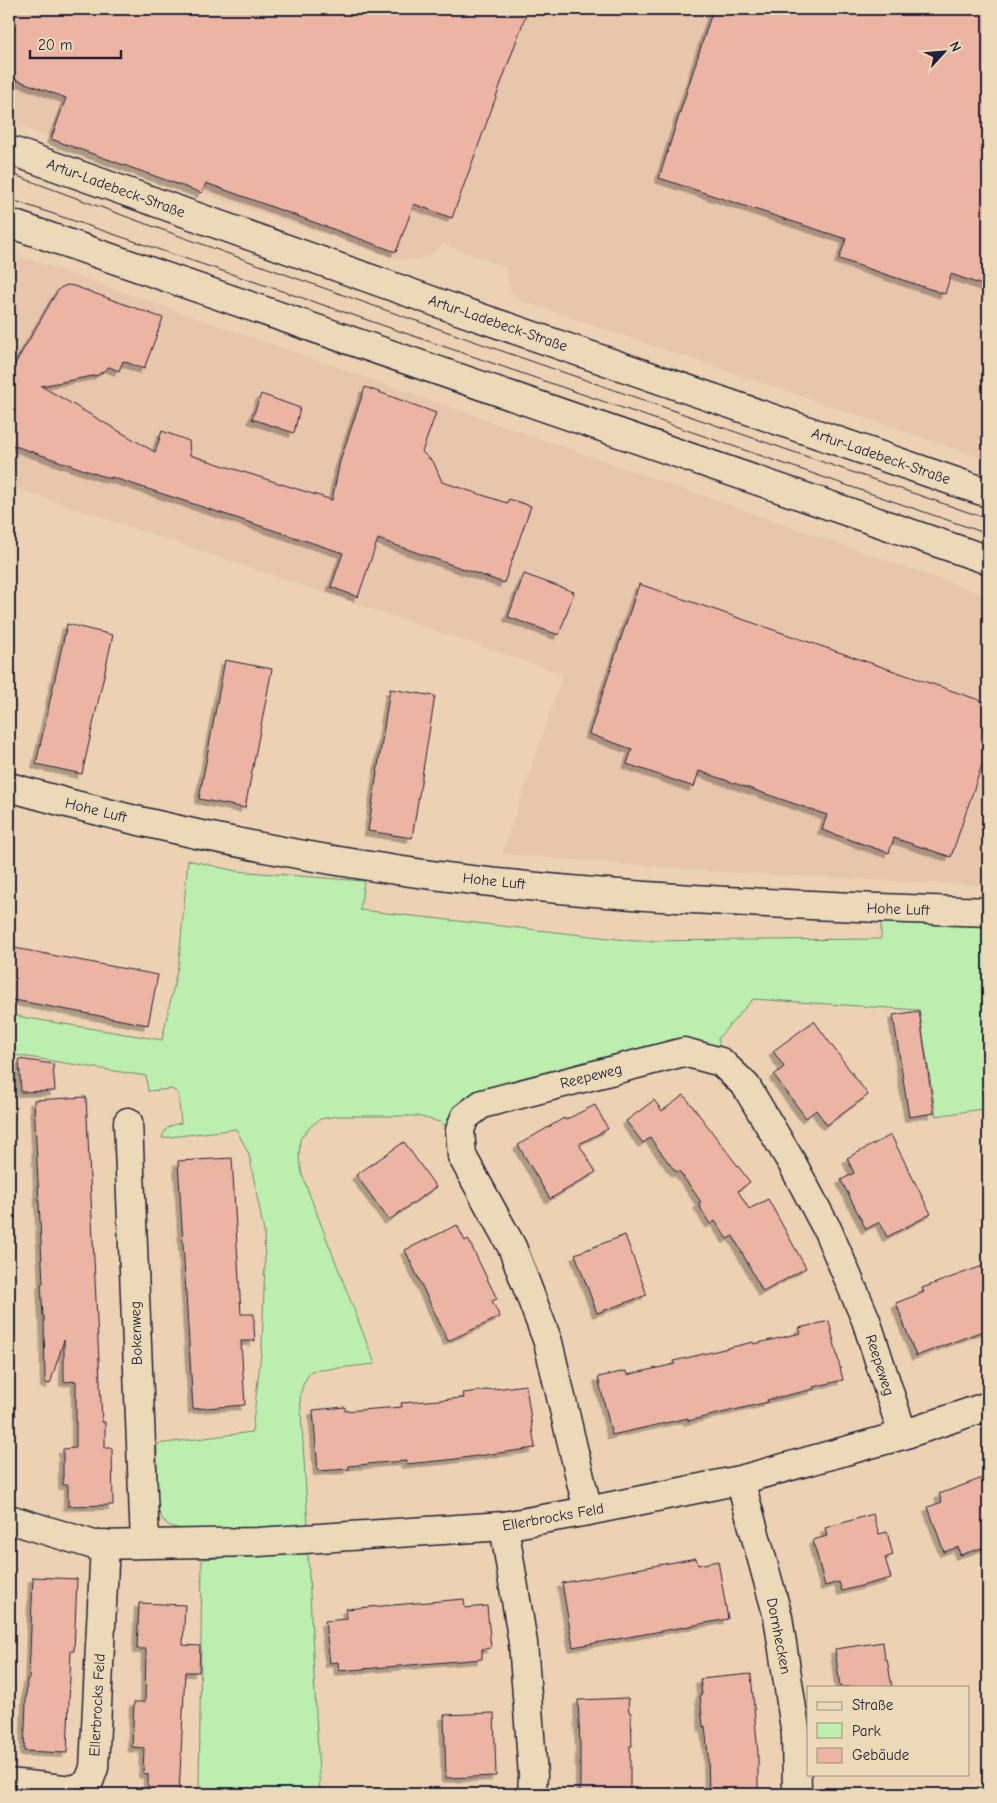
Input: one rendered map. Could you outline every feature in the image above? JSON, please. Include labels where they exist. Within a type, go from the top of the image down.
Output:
[{"type":"street","name":"Artur-Ladebeck-Straße","points":[[9,150],[461,311],[988,493]]},
{"type":"street","points":[[9,223],[988,560]]},
{"type":"street","name":"Hohe Luft","points":[[9,787],[80,807],[249,845],[418,873],[601,893],[785,904],[988,912]]},
{"type":"street","name":"Reepeweg","points":[[588,1512],[548,1342],[512,1247],[462,1156],[460,1130],[465,1117],[482,1104],[684,1052],[721,1062],[746,1086],[768,1120],[828,1231],[866,1320],[903,1435]]},
{"type":"street","name":"Bokenweg","points":[[128,1122],[145,1543]]},
{"type":"street","name":"Ellerbrocks Feld","points":[[9,1519],[94,1545],[258,1542],[504,1526],[588,1512],[740,1480],[903,1435],[988,1406]]},
{"type":"street","name":"Dornhecken","points":[[740,1480],[778,1617],[796,1735],[797,1794]]},
{"type":"street","points":[[504,1526],[523,1643],[533,1775],[532,1794]]},
{"type":"street","name":"Ellerbrocks Feld","points":[[9,1784],[72,1790],[88,1784],[94,1768],[105,1544]]},
{"type":"shaded area","points":[[9,9],[988,9],[988,460],[516,299],[508,284],[506,267],[443,244],[432,255],[418,259],[401,260],[202,193],[51,139],[9,121]]},
{"type":"shaded area","points":[[9,252],[988,596],[988,886],[720,872],[502,854],[563,674],[9,486]]},
{"type":"green space","points":[[188,860],[236,871],[364,881],[360,910],[635,941],[881,939],[881,916],[988,917],[988,1108],[936,1116],[919,1010],[753,999],[718,1038],[721,1053],[561,1077],[447,1135],[446,1126],[440,1122],[417,1116],[338,1116],[320,1119],[300,1139],[299,1157],[302,1175],[375,1364],[311,1371],[304,1382],[300,1395],[308,1525],[227,1534],[221,1529],[193,1530],[172,1527],[164,1520],[157,1507],[157,1444],[252,1432],[262,1345],[265,1263],[264,1232],[249,1154],[236,1129],[162,1138],[169,1127],[181,1123],[178,1093],[172,1089],[148,1091],[146,1076],[9,1054],[9,1015],[162,1040],[179,961]]},
{"type":"green space","points":[[301,1549],[308,1555],[320,1794],[199,1794],[202,1559],[221,1558],[228,1552]]},
{"type":"building","points":[[9,9],[528,9],[452,218],[414,204],[396,252],[206,183],[202,193],[51,139],[66,98],[9,77]]},
{"type":"building","points":[[713,9],[988,9],[988,287],[951,274],[945,294],[839,259],[846,239],[659,178]]},
{"type":"building","points":[[67,285],[163,318],[144,369],[123,361],[119,371],[109,367],[98,375],[41,386],[155,452],[162,431],[189,441],[190,455],[332,500],[340,461],[365,387],[436,413],[422,452],[434,463],[442,482],[507,503],[509,499],[531,506],[504,583],[378,539],[358,597],[331,587],[343,553],[111,477],[111,479],[9,444],[9,367],[12,369],[55,295],[60,288]]},
{"type":"building","points":[[261,394],[300,408],[294,433],[252,419]]},
{"type":"building","points":[[524,574],[574,592],[559,635],[508,617]]},
{"type":"building","points":[[639,584],[988,703],[988,760],[984,759],[951,857],[894,838],[889,853],[822,830],[827,815],[699,771],[694,787],[627,764],[632,749],[589,734]]},
{"type":"building","points":[[67,624],[113,635],[82,774],[36,764]]},
{"type":"building","points":[[225,660],[272,669],[245,808],[199,799]]},
{"type":"building","points":[[390,689],[435,696],[412,838],[368,831]]},
{"type":"building","points":[[9,947],[158,975],[148,1025],[9,999]]},
{"type":"building","points":[[919,1011],[934,1113],[909,1117],[893,1015]]},
{"type":"building","points":[[814,1021],[868,1095],[827,1125],[816,1110],[806,1118],[774,1075],[784,1067],[773,1051]]},
{"type":"building","points":[[19,1059],[53,1064],[55,1091],[21,1092]]},
{"type":"building","points":[[684,1095],[750,1182],[738,1191],[749,1209],[768,1199],[806,1268],[763,1292],[733,1236],[727,1239],[715,1221],[710,1224],[698,1204],[701,1202],[680,1172],[675,1171],[650,1138],[643,1143],[626,1121],[654,1100],[662,1111]]},
{"type":"building","points":[[86,1097],[102,1422],[105,1422],[105,1448],[112,1448],[113,1505],[68,1506],[68,1485],[63,1485],[63,1449],[76,1448],[76,1381],[64,1382],[64,1340],[50,1384],[45,1383],[44,1316],[41,1284],[43,1283],[34,1100]]},
{"type":"building","points":[[595,1105],[608,1129],[579,1144],[596,1172],[550,1199],[518,1145],[564,1118],[565,1120]]},
{"type":"building","points":[[891,1135],[931,1214],[887,1237],[880,1222],[866,1229],[841,1180],[854,1173],[847,1158]]},
{"type":"building","points":[[404,1142],[436,1187],[389,1220],[356,1175]]},
{"type":"building","points":[[232,1158],[241,1314],[254,1314],[255,1341],[241,1341],[245,1405],[193,1409],[178,1161]]},
{"type":"building","points":[[457,1225],[465,1241],[468,1239],[497,1299],[492,1301],[500,1317],[448,1341],[405,1250]]},
{"type":"building","points":[[625,1235],[647,1295],[597,1313],[575,1254]]},
{"type":"building","points":[[988,1264],[988,1329],[916,1356],[896,1303],[924,1292],[922,1288]]},
{"type":"building","points":[[829,1321],[843,1380],[767,1400],[768,1402],[688,1421],[688,1418],[612,1435],[598,1377],[626,1371],[627,1375],[675,1364],[674,1361],[753,1342],[754,1344],[801,1333],[799,1328]]},
{"type":"building","points":[[526,1385],[535,1448],[448,1460],[406,1464],[406,1461],[378,1463],[349,1466],[349,1469],[318,1471],[313,1410],[345,1407],[345,1411],[402,1407],[401,1403],[464,1398],[463,1393]]},
{"type":"building","points":[[988,1476],[988,1546],[960,1555],[958,1547],[944,1552],[928,1507],[942,1502],[939,1494]]},
{"type":"building","points":[[873,1514],[879,1534],[887,1532],[893,1555],[885,1558],[891,1578],[842,1591],[839,1582],[825,1586],[813,1540],[827,1536],[825,1528]]},
{"type":"building","points":[[696,1558],[698,1565],[718,1561],[728,1619],[573,1647],[562,1583]]},
{"type":"building","points":[[33,1577],[77,1579],[74,1651],[71,1651],[67,1753],[24,1751]]},
{"type":"building","points":[[464,1599],[465,1608],[487,1606],[491,1648],[482,1649],[482,1659],[339,1671],[338,1662],[330,1663],[325,1621],[347,1619],[346,1609]]},
{"type":"building","points":[[139,1603],[185,1605],[183,1645],[200,1646],[199,1672],[185,1672],[179,1794],[148,1794],[148,1774],[143,1773],[144,1748],[132,1747],[134,1702],[145,1702],[146,1649],[137,1649]]},
{"type":"building","points":[[883,1642],[892,1686],[840,1686],[835,1649]]},
{"type":"building","points":[[751,1674],[758,1753],[758,1794],[709,1794],[708,1754],[705,1726],[703,1727],[700,1679]]},
{"type":"building","points":[[628,1698],[629,1712],[631,1713],[632,1746],[630,1746],[630,1794],[580,1794],[578,1700]]},
{"type":"building","points":[[494,1713],[496,1776],[446,1778],[444,1715]]},
{"type":"tram line","points":[[9,173],[253,263],[988,519]]},
{"type":"tram line","points":[[9,199],[344,312],[988,534]]}]
